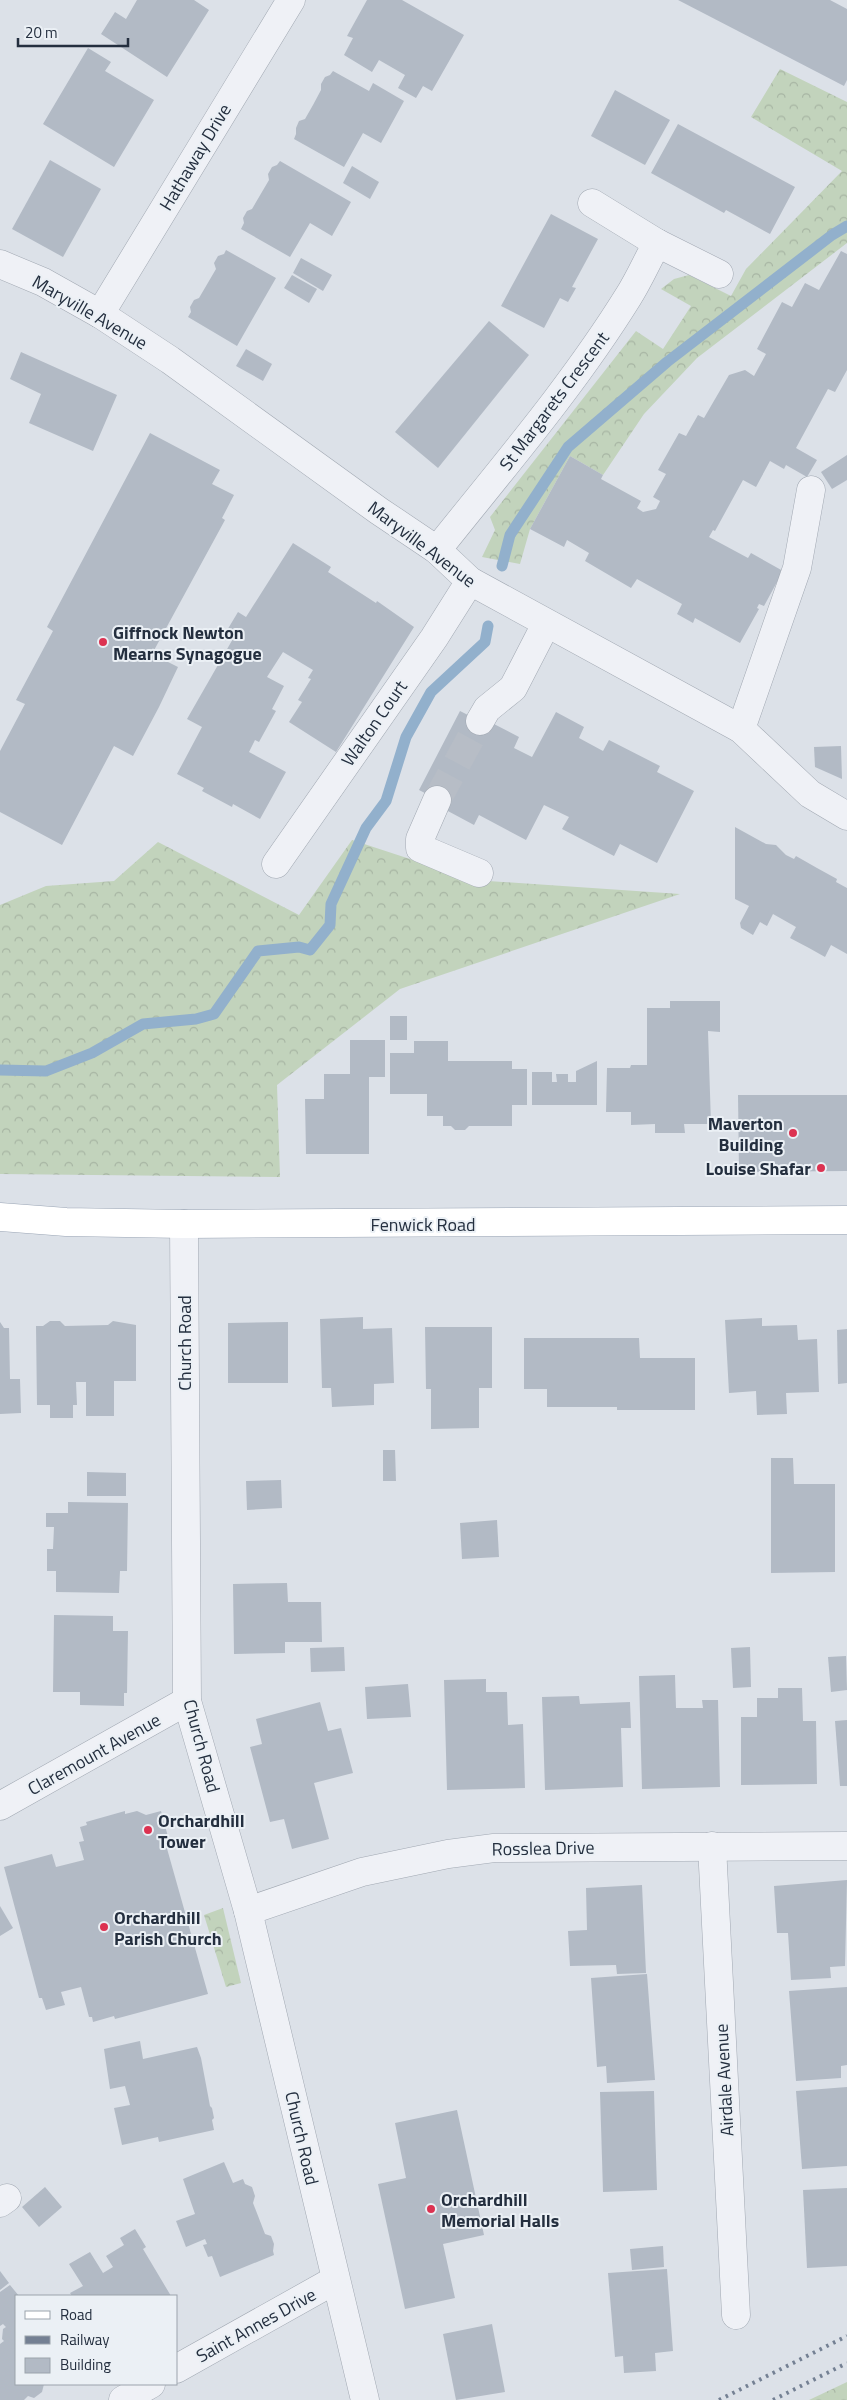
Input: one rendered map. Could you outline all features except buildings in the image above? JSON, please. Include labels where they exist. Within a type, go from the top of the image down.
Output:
[{"type":"main road","name":"Fenwick Road","points":[[0,1217],[66,1222],[184,1224],[847,1220]]},
{"type":"street","name":"Hathaway Drive","points":[[100,314],[291,0]]},
{"type":"street","points":[[592,203],[656,243],[719,274]]},
{"type":"street","name":"St Margarets Crescent","points":[[437,550],[523,446],[587,359],[630,296],[656,243]]},
{"type":"street","name":"Maryville Avenue","points":[[0,264],[43,282],[100,314],[170,360],[379,511],[437,550],[470,581],[741,729],[810,794],[847,816]]},
{"type":"street","points":[[741,729],[797,568],[811,490]]},
{"type":"street","name":"Walton Court","points":[[276,864],[434,638],[470,581]]},
{"type":"street","points":[[480,721],[487,709],[513,688],[546,624]]},
{"type":"street","points":[[438,800],[420,839],[420,848],[479,873]]},
{"type":"street","name":"Church Road","points":[[184,1224],[187,1701],[248,1911],[335,2280],[366,2400]]},
{"type":"street","name":"Claremount Avenue","points":[[0,1806],[187,1701]]},
{"type":"street","name":"Airdale Avenue","points":[[712,1846],[736,2315]]},
{"type":"street","name":"Rosslea Drive","points":[[248,1911],[362,1872],[448,1854],[494,1848],[847,1846]]},
{"type":"street","name":"Saint Annes Drive","points":[[178,2368],[335,2280]]},
{"type":"street","points":[[123,2400],[149,2385]]},
{"type":"green space","points":[[780,69],[847,102],[847,243],[697,358],[644,414],[603,475],[570,456],[530,529],[520,564],[482,557],[495,530],[490,517],[636,331],[663,349],[691,306],[661,289],[674,279],[689,275],[731,296],[746,269],[842,171],[751,117]]},
{"type":"green space","points":[[352,840],[474,880],[680,894],[400,989],[277,1085],[280,1177],[0,1174],[0,905],[46,886],[114,881],[158,842],[299,915]]},
{"type":"green space","points":[[223,1908],[241,1983],[226,1987],[204,1915]]},
{"type":"green space","points":[[847,2382],[847,2400],[809,2400]]},
{"type":"waterway","points":[[502,566],[510,535],[568,447],[667,362],[832,235],[847,226]]},
{"type":"waterway","points":[[0,1070],[46,1071],[92,1053],[143,1024],[196,1019],[214,1014],[258,951],[299,947],[310,950],[330,925],[331,904],[366,828],[386,801],[406,737],[431,692],[485,642],[488,626]]},
{"type":"tunnel","points":[[437,800],[480,721]]},
{"type":"railway","points":[[719,2400],[847,2336]]},
{"type":"railway","points":[[773,2400],[847,2363]]},
{"type":"place","name":"Giffnock Newton Mearns Synagogue","points":[[103,642]]},
{"type":"place","name":"Maverton Building","points":[[793,1133]]},
{"type":"place","name":"Louise Shafar","points":[[821,1168]]},
{"type":"place","name":"Orchardhill Tower","points":[[148,1830]]},
{"type":"place","name":"Orchardhill Parish Church","points":[[104,1927]]},
{"type":"place","name":"Orchardhill Memorial Halls","points":[[431,2209]]}]
